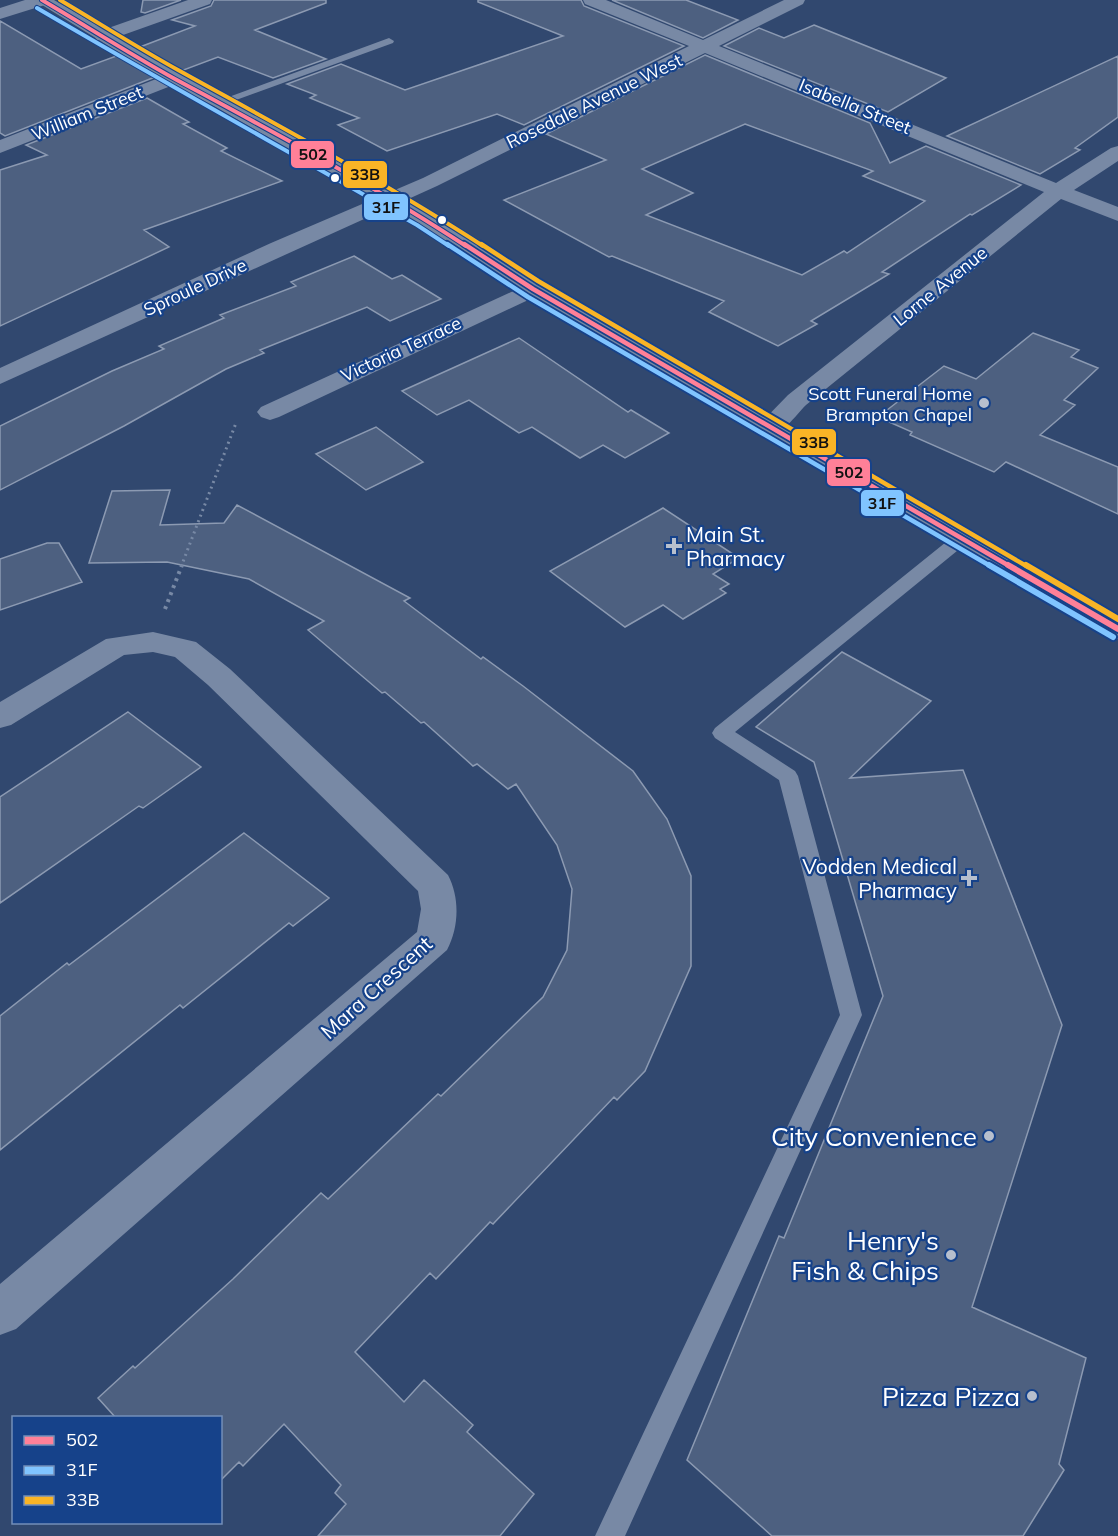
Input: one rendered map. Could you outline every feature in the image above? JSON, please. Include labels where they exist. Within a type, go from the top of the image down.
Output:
[{"type":"main road","points":[[42,0],[174,78],[221,102],[391,199],[533,289],[1118,629]]},
{"type":"street","points":[[0,14],[42,0]]},
{"type":"street","points":[[103,36],[204,0]]},
{"type":"street","name":"Isabella Street","points":[[591,0],[1118,215]]},
{"type":"street","name":"Rosedale Avenue West","points":[[391,199],[430,182],[797,0]]},
{"type":"street","name":"William Street","points":[[0,147],[174,78]]},
{"type":"street","name":"Lorne Avenue","points":[[769,428],[797,399],[1059,190],[1118,152]]},
{"type":"street","name":"Sproule Drive","points":[[0,377],[279,248],[391,199]]},
{"type":"street","name":"Victoria Terrace","points":[[270,412],[533,289]]},
{"type":"street","name":"Mara Crescent","points":[[0,717],[117,646],[153,642],[184,649],[219,677],[435,885],[439,909],[434,939],[0,1314]]},
{"type":"lane","points":[[221,102],[389,41]]},
{"type":"lane","points":[[610,1536],[851,1015],[789,776],[722,733],[962,538]]},
{"type":"path","points":[[153,642],[237,421],[270,412]]},
{"type":"building","points":[[143,0],[181,0],[145,13],[141,12]]},
{"type":"building","points":[[214,0],[326,0],[326,3],[255,30],[326,59],[273,78],[218,57],[181,71],[140,47],[195,26],[172,20],[211,6]]},
{"type":"building","points":[[478,0],[581,0],[584,6],[684,46],[524,125],[497,114],[387,151],[338,125],[359,118],[310,98],[316,95],[287,84],[341,64],[405,90],[563,36],[478,2]]},
{"type":"building","points":[[612,0],[686,0],[738,20],[703,38]]},
{"type":"building","points":[[0,21],[81,69],[119,55],[155,77],[5,136],[0,133]]},
{"type":"building","points":[[814,25],[946,78],[888,112],[724,46],[759,28],[784,38]]},
{"type":"building","points":[[705,55],[870,123],[890,163],[926,146],[1021,185],[972,215],[970,214],[882,272],[889,274],[811,321],[817,324],[778,346],[709,312],[724,301],[612,256],[609,257],[504,200],[606,160],[546,134]],"holes":[[[745,124],[873,171],[863,176],[925,201],[847,253],[844,251],[802,275],[646,215],[693,193],[642,169]]]},
{"type":"building","points":[[1118,56],[1118,117],[1075,148],[1080,150],[1040,174],[947,136]]},
{"type":"building","points":[[147,98],[189,122],[183,124],[227,148],[221,151],[282,181],[144,230],[169,247],[0,326],[0,170],[47,155],[26,145]]},
{"type":"building","points":[[354,256],[392,279],[402,275],[441,299],[390,321],[367,307],[260,350],[264,353],[226,369],[124,426],[0,490],[0,426],[112,371],[164,349],[159,346],[224,318],[220,315],[296,286],[291,282]]},
{"type":"building","name":"Scott Funeral Home Brampton Chapel","points":[[1033,333],[1079,350],[1071,357],[1098,368],[1064,400],[1075,405],[1040,435],[1118,467],[1118,514],[1006,462],[994,472],[910,435],[912,432],[878,417],[944,366],[976,379]]},
{"type":"building","points":[[519,338],[628,412],[631,410],[669,433],[625,458],[603,445],[580,458],[532,427],[519,433],[469,400],[437,415],[402,391]]},
{"type":"building","points":[[376,427],[423,462],[366,490],[316,454]]},
{"type":"building","points":[[170,490],[160,525],[224,523],[237,505],[410,598],[404,601],[481,659],[483,657],[523,686],[633,771],[667,819],[691,876],[691,966],[645,1071],[617,1100],[614,1097],[493,1224],[490,1222],[436,1279],[430,1273],[355,1352],[404,1402],[424,1380],[473,1425],[467,1432],[534,1494],[500,1536],[318,1536],[346,1504],[335,1493],[341,1485],[284,1424],[243,1466],[239,1462],[222,1479],[222,1416],[114,1416],[98,1398],[133,1366],[135,1368],[233,1279],[321,1193],[328,1199],[438,1094],[441,1096],[543,997],[567,950],[572,889],[557,845],[516,784],[508,789],[477,764],[473,766],[424,722],[421,723],[385,692],[382,693],[308,630],[324,621],[249,579],[167,562],[89,563],[112,491]]},
{"type":"building","points":[[663,508],[739,558],[713,574],[729,584],[720,589],[726,593],[683,619],[663,605],[625,627],[550,571]]},
{"type":"building","points":[[47,543],[59,543],[82,582],[0,610],[0,559]]},
{"type":"building","points":[[842,652],[931,701],[850,778],[963,770],[1062,1025],[972,1307],[1086,1358],[1059,1464],[1064,1470],[1023,1536],[772,1536],[687,1460],[779,1236],[784,1238],[883,996],[814,762],[756,727]]},
{"type":"building","points":[[128,712],[201,767],[143,808],[139,806],[0,903],[0,797]]},
{"type":"building","points":[[244,833],[329,898],[293,926],[289,923],[183,1008],[180,1005],[0,1150],[0,1016],[67,963],[69,965]]},
{"type":"transit line","name":"502","points":[[42,0],[174,78],[221,102],[422,217],[533,289],[1118,629]]},
{"type":"transit line","name":"33B","points":[[60,0],[178,70],[225,94],[426,209],[538,281],[1118,619]]},
{"type":"transit line","name":"31F","points":[[37,8],[169,86],[217,110],[417,225],[528,297],[1113,637]]},
{"type":"place","name":"Scott Funeral Home Brampton Chapel","points":[[984,403]]},
{"type":"place","name":"Main St. Pharmacy","points":[[674,546]]},
{"type":"place","name":"Vodden Medical Pharmacy","points":[[969,878]]},
{"type":"place","name":"City Convenience","points":[[989,1136]]},
{"type":"place","name":"Henry's Fish & Chips","points":[[951,1255]]},
{"type":"place","name":"Pizza Pizza","points":[[1032,1396]]}]
